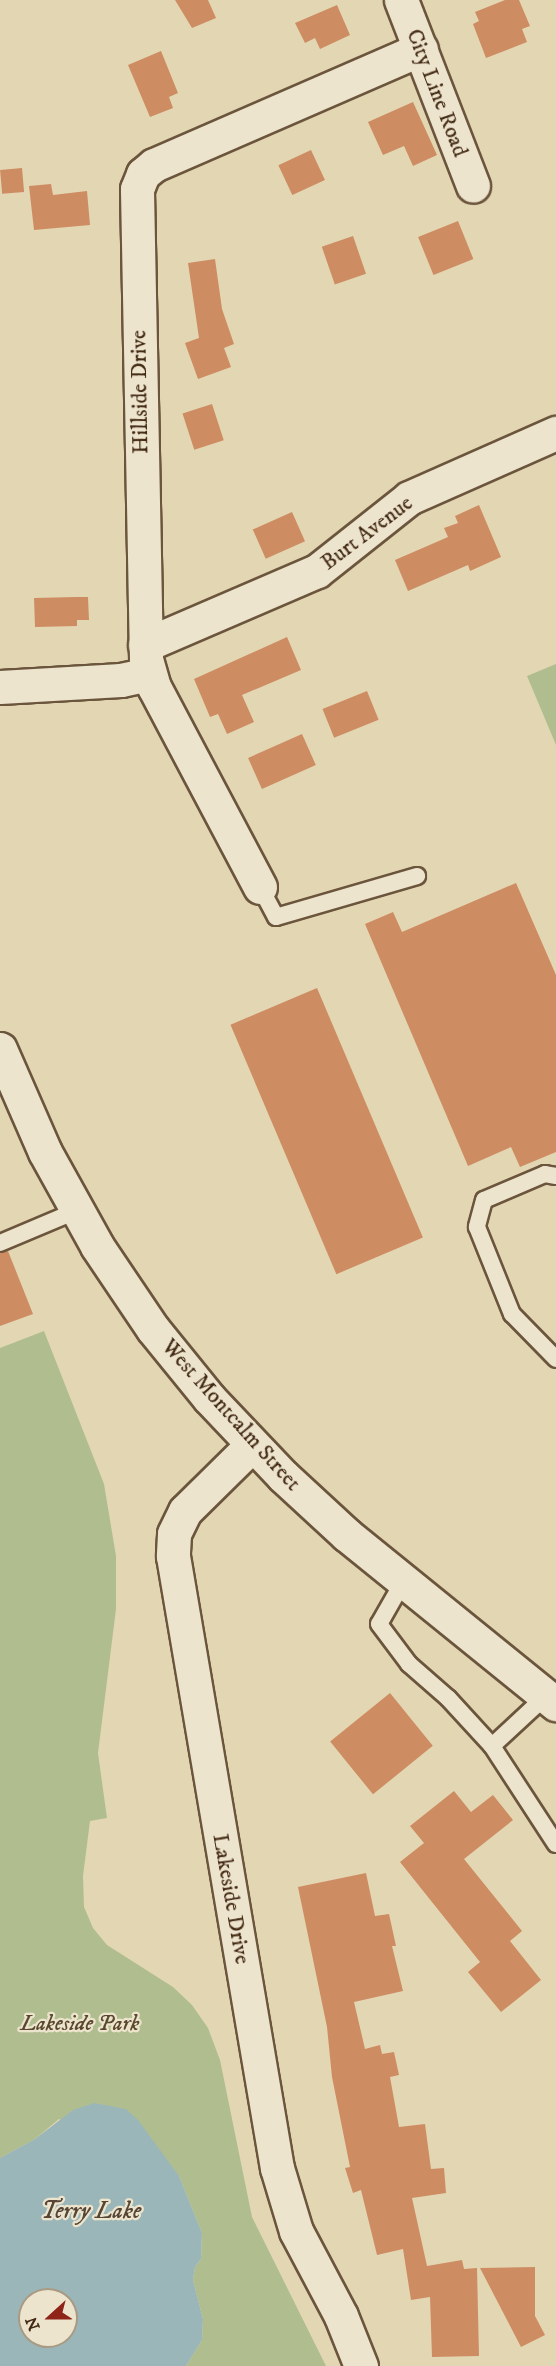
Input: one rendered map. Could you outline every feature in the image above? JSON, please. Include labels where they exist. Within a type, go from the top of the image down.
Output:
[{"type":"street","name":"City Line Road","points":[[401,0],[473,186]]},
{"type":"street","name":"Hillside Drive","points":[[261,887],[147,659],[139,181],[154,165],[421,49]]},
{"type":"street","name":"Burt Avenue","points":[[0,687],[121,680],[147,659],[317,571],[409,498],[556,433]]},
{"type":"street","name":"West Montcalm Street","points":[[0,1049],[76,1210],[153,1329],[252,1445],[403,1582],[551,1700]]},
{"type":"street","name":"Lakeside Drive","points":[[252,1445],[185,1511],[174,1534],[173,1556],[279,2176],[296,2231],[341,2316],[361,2366]]},
{"type":"lane","points":[[261,887],[276,917],[417,876]]},
{"type":"lane","points":[[556,1176],[544,1174],[484,1200],[477,1227],[512,1314],[556,1359]]},
{"type":"lane","points":[[0,1243],[76,1210]]},
{"type":"lane","points":[[403,1582],[379,1624],[409,1664],[448,1698],[492,1746],[556,1844]]},
{"type":"lane","points":[[492,1746],[551,1700]]},
{"type":"green space","points":[[556,664],[556,745],[527,676]]},
{"type":"green space","name":"Lakeside Park","points":[[44,1331],[104,1484],[116,1556],[116,1609],[98,1753],[107,1818],[90,1821],[83,1876],[84,1907],[93,1928],[107,1945],[173,1987],[192,2005],[208,2028],[220,2060],[252,2217],[326,2366],[186,2366],[202,2340],[203,2319],[193,2280],[195,2267],[201,2259],[202,2233],[179,2176],[59,2119],[35,2139],[0,2158],[0,1348]]},
{"type":"water","name":"Terry Lake","points":[[94,2103],[126,2109],[138,2120],[179,2176],[202,2233],[201,2259],[195,2267],[193,2280],[203,2319],[202,2340],[186,2366],[0,2366],[0,2158],[35,2139],[73,2110]]},
{"type":"building","points":[[175,0],[208,0],[216,18],[192,28]]},
{"type":"building","points":[[505,0],[519,0],[530,26],[522,29],[527,42],[486,58],[473,24],[479,21],[475,12]]},
{"type":"building","points":[[337,5],[350,35],[320,49],[315,38],[305,43],[295,23]]},
{"type":"building","points":[[161,51],[178,93],[169,97],[173,108],[150,117],[128,65]]},
{"type":"building","points":[[413,102],[437,155],[413,166],[404,146],[383,155],[368,122]]},
{"type":"building","points":[[311,150],[325,180],[292,195],[278,165]]},
{"type":"building","points":[[22,168],[24,192],[2,194],[0,170]]},
{"type":"building","points":[[51,184],[53,195],[87,191],[90,225],[34,230],[29,186]]},
{"type":"building","points":[[458,221],[473,259],[433,275],[418,237]]},
{"type":"building","points":[[353,236],[366,274],[335,285],[322,247]]},
{"type":"building","points":[[215,259],[222,309],[234,344],[224,348],[231,367],[198,379],[185,343],[199,338],[188,263]]},
{"type":"building","points":[[212,404],[224,440],[194,450],[183,414]]},
{"type":"building","points":[[479,505],[501,557],[470,571],[468,565],[408,591],[395,560],[448,537],[444,528],[458,523],[455,516]]},
{"type":"building","points":[[292,512],[305,541],[266,559],[253,529]]},
{"type":"building","points":[[88,597],[89,620],[77,620],[77,626],[35,627],[34,598]]},
{"type":"building","points":[[287,637],[301,670],[242,695],[254,722],[227,734],[218,714],[210,717],[194,679]]},
{"type":"building","points":[[367,691],[379,720],[334,738],[322,709]]},
{"type":"building","points":[[302,734],[316,765],[262,789],[248,758]]},
{"type":"building","points":[[516,883],[556,975],[556,1152],[520,1167],[511,1147],[468,1166],[365,924],[393,912],[402,932]]},
{"type":"building","points":[[317,988],[423,1237],[336,1274],[230,1025]]},
{"type":"building","points":[[8,1251],[33,1314],[0,1326],[0,1253]]},
{"type":"building","points":[[390,1693],[433,1746],[373,1794],[330,1741]]},
{"type":"building","points":[[454,1791],[471,1812],[493,1795],[513,1820],[464,1859],[522,1931],[510,1941],[541,1980],[501,2012],[468,1972],[480,1962],[400,1862],[424,1843],[410,1826]]},
{"type":"building","points":[[366,1873],[375,1916],[389,1914],[396,1946],[392,1946],[403,1991],[354,2002],[365,2049],[380,2045],[382,2054],[394,2052],[399,2075],[390,2077],[399,2127],[425,2124],[431,2169],[444,2168],[446,2193],[412,2198],[427,2266],[462,2260],[464,2269],[477,2268],[479,2356],[432,2357],[430,2297],[411,2300],[403,2249],[377,2255],[361,2190],[353,2193],[345,2168],[350,2167],[332,2077],[327,2027],[298,1887]]},
{"type":"building","points":[[535,2267],[535,2316],[545,2335],[521,2347],[480,2268]]}]
